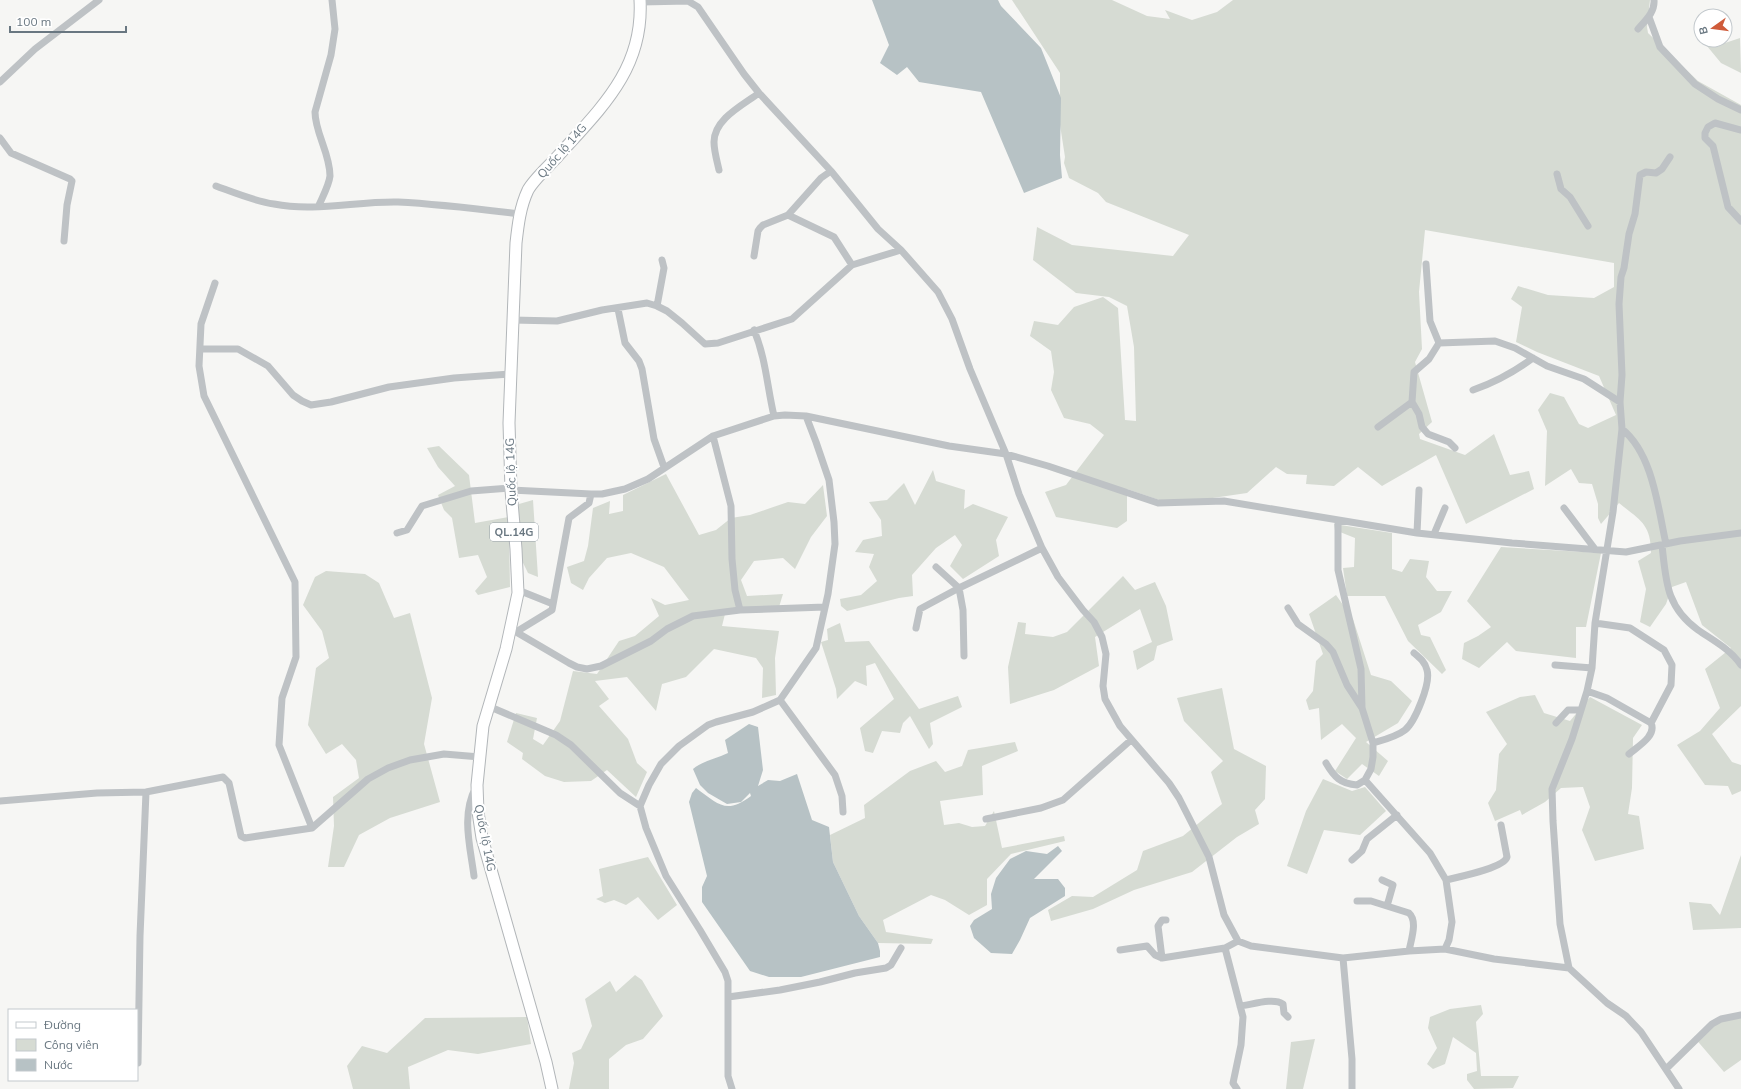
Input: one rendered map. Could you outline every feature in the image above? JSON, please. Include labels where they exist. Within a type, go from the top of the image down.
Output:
[{"type":"main road","name":"Quốc lộ 14G","points":[[552,1089],[546,1062],[482,838],[476,785],[483,726],[488,706],[513,631],[518,590],[516,549],[510,489],[509,423],[514,275],[520,214],[529,189],[618,86],[632,60],[639,27],[641,1]]},
{"type":"street","points":[[0,82],[35,49],[99,0]]},
{"type":"street","points":[[320,205],[330,176],[328,160],[315,119],[315,112],[325,69],[331,55],[335,29],[332,0]]},
{"type":"street","points":[[641,1],[682,1],[694,3],[701,0]]},
{"type":"street","points":[[1638,29],[1649,17],[1655,5],[1654,0]]},
{"type":"street","points":[[694,3],[759,93],[831,171],[878,229],[901,250],[938,292],[952,320],[970,369],[1006,454],[1019,494],[1042,548],[1058,577],[1094,622],[1102,637],[1106,654],[1102,686],[1105,699],[1120,726],[1169,783],[1188,814],[1208,857],[1224,915],[1238,940],[1251,946],[1343,958],[1445,949],[1494,959],[1568,968],[1607,1003],[1626,1016],[1641,1032],[1679,1089]]},
{"type":"street","points":[[1649,17],[1660,47],[1695,84],[1718,99],[1741,110]]},
{"type":"street","points":[[718,170],[714,141],[718,127],[724,120],[759,93]]},
{"type":"street","points":[[1741,130],[1715,123],[1708,127],[1704,133],[1705,138],[1713,146],[1728,207],[1741,221]]},
{"type":"street","points":[[0,138],[11,153],[72,181],[67,205],[64,241]]},
{"type":"street","points":[[1568,968],[1560,924],[1556,878],[1552,789],[1572,739],[1587,691],[1592,668],[1595,623],[1607,549],[1622,429],[1620,402],[1622,375],[1619,304],[1621,278],[1629,234],[1635,214],[1640,175],[1646,172],[1656,173],[1662,169],[1670,157]]},
{"type":"street","points":[[754,256],[760,228],[763,225],[788,216],[821,178],[831,171]]},
{"type":"street","points":[[1557,174],[1561,189],[1570,198],[1588,226]]},
{"type":"street","points":[[216,186],[258,201],[275,205],[298,206],[397,202],[520,214]]},
{"type":"street","points":[[788,216],[834,237],[852,264]]},
{"type":"street","points":[[512,320],[557,321],[602,310],[618,309],[647,303],[657,306],[682,323],[705,344],[718,344],[754,330],[792,319],[852,264],[901,250]]},
{"type":"street","points":[[657,306],[664,268],[662,260]]},
{"type":"street","points":[[1426,264],[1430,321],[1439,343]]},
{"type":"street","points":[[215,283],[201,324],[199,366],[204,396],[295,582],[296,657],[282,698],[279,745],[312,828]]},
{"type":"street","points":[[618,309],[625,344],[639,361],[642,369],[654,439],[664,467]]},
{"type":"street","points":[[754,330],[764,357],[768,388],[774,416]]},
{"type":"street","points":[[1439,343],[1495,341],[1515,348],[1547,366],[1584,379],[1620,402]]},
{"type":"street","points":[[1439,343],[1429,359],[1414,372],[1412,402],[1419,414],[1422,427],[1428,434],[1449,442],[1455,448]]},
{"type":"street","points":[[200,349],[238,349],[268,366],[293,394],[302,401],[311,404],[331,402],[389,387],[454,378],[510,374]]},
{"type":"street","points":[[1473,390],[1493,383],[1514,372],[1533,358]]},
{"type":"street","points":[[1378,427],[1412,402]]},
{"type":"street","points":[[397,533],[407,530],[422,506],[471,492],[510,489],[602,494],[625,489],[648,479],[713,436],[774,416],[785,415],[806,416],[949,446],[1006,454],[1048,466],[1158,504],[1224,501],[1417,533],[1512,543],[1607,549],[1626,552],[1741,534]]},
{"type":"street","points":[[732,1089],[728,1076],[728,981],[725,972],[666,876],[646,828],[640,806],[649,785],[661,764],[679,746],[716,722],[753,712],[780,700],[816,648],[825,607],[835,544],[834,516],[829,480],[806,416]]},
{"type":"street","points":[[1622,429],[1628,434],[1649,468],[1664,545],[1667,589],[1675,607],[1698,629],[1724,647],[1741,665]]},
{"type":"street","points":[[713,436],[731,506],[732,559],[735,590],[740,610]]},
{"type":"street","points":[[1417,533],[1419,490]]},
{"type":"street","points":[[513,631],[552,610],[569,518],[590,503],[591,494]]},
{"type":"street","points":[[1434,534],[1445,508]]},
{"type":"street","points":[[1564,508],[1595,549]]},
{"type":"street","points":[[1326,763],[1339,781],[1357,786],[1365,780],[1371,769],[1373,757],[1373,743],[1362,708],[1361,669],[1338,570],[1338,520]]},
{"type":"street","points":[[916,628],[920,609],[959,588],[1042,548]]},
{"type":"street","points":[[936,567],[959,588],[964,610],[964,656]]},
{"type":"street","points":[[518,590],[553,604]]},
{"type":"street","points":[[513,631],[577,667],[587,668],[601,666],[632,651],[651,641],[667,629],[693,616],[740,610],[825,607]]},
{"type":"street","points":[[1288,608],[1298,624],[1326,644],[1333,652],[1350,690],[1362,708]]},
{"type":"street","points":[[1595,623],[1630,628],[1664,650],[1672,665],[1672,685],[1651,724],[1653,727],[1651,734],[1629,754]]},
{"type":"street","points":[[1373,743],[1405,730],[1413,718],[1428,679],[1427,670],[1423,660],[1414,653]]},
{"type":"street","points":[[1555,665],[1592,668]]},
{"type":"street","points":[[1587,691],[1607,698],[1651,724]]},
{"type":"street","points":[[780,700],[835,775],[842,796],[843,812]]},
{"type":"street","points":[[488,706],[556,735],[571,744],[620,794],[640,806]]},
{"type":"street","points":[[1556,723],[1568,710],[1581,710]]},
{"type":"street","points":[[986,819],[1041,808],[1063,800],[1131,740]]},
{"type":"street","points":[[0,801],[97,793],[146,792],[223,777],[228,783],[241,836],[245,838],[312,828],[368,779],[388,768],[410,760],[444,754],[480,757]]},
{"type":"street","points":[[1365,780],[1430,853],[1446,880],[1452,922],[1449,940],[1445,949]]},
{"type":"street","points":[[474,876],[467,816],[469,799],[476,785]]},
{"type":"street","points":[[138,1063],[140,936],[146,792]]},
{"type":"street","points":[[1352,860],[1362,851],[1364,843],[1367,839],[1397,815]]},
{"type":"street","points":[[1446,880],[1501,865],[1507,857],[1501,825]]},
{"type":"street","points":[[1382,880],[1393,885],[1387,906]]},
{"type":"street","points":[[1357,901],[1371,901],[1412,915],[1414,925],[1409,951]]},
{"type":"street","points":[[1162,958],[1158,926],[1162,920],[1166,920]]},
{"type":"street","points":[[1120,950],[1148,946],[1155,955],[1162,958],[1225,948],[1238,940]]},
{"type":"street","points":[[728,997],[780,990],[820,982],[855,972],[886,968],[891,965],[901,948]]},
{"type":"street","points":[[1225,948],[1243,1017],[1241,1045],[1233,1083],[1237,1089]]},
{"type":"street","points":[[1343,958],[1352,1060],[1352,1089]]},
{"type":"street","points":[[1240,1006],[1271,1001],[1280,1002],[1284,1013],[1288,1017]]},
{"type":"street","points":[[1666,1069],[1712,1024],[1721,1019],[1741,1015]]},
{"type":"green space","points":[[1012,0],[1112,0],[1147,16],[1170,19],[1165,10],[1192,20],[1217,12],[1233,0],[1650,0],[1647,27],[1648,33],[1698,81],[1741,105],[1741,706],[1712,734],[1732,762],[1741,765],[1741,791],[1732,795],[1728,786],[1705,785],[1677,745],[1700,731],[1720,708],[1705,669],[1731,648],[1702,625],[1686,582],[1672,587],[1666,604],[1650,627],[1640,622],[1646,589],[1638,561],[1651,553],[1649,535],[1643,524],[1619,503],[1601,524],[1598,518],[1598,504],[1592,484],[1579,483],[1571,469],[1545,486],[1547,431],[1538,410],[1550,393],[1564,397],[1579,424],[1588,428],[1616,415],[1599,376],[1537,352],[1516,342],[1522,307],[1511,299],[1518,286],[1548,295],[1594,298],[1614,287],[1614,263],[1425,230],[1419,292],[1422,349],[1415,362],[1432,422],[1419,434],[1420,439],[1465,455],[1494,434],[1510,475],[1529,471],[1534,489],[1466,524],[1436,455],[1382,486],[1358,467],[1334,486],[1306,484],[1307,475],[1287,474],[1276,467],[1247,493],[1171,504],[1127,489],[1127,521],[1117,528],[1056,517],[1045,492],[1066,485],[1104,435],[1090,424],[1064,418],[1051,390],[1054,372],[1051,351],[1030,336],[1034,321],[1058,325],[1074,307],[1103,297],[1118,308],[1125,420],[1136,421],[1134,347],[1127,306],[1109,297],[1076,293],[1033,260],[1037,227],[1072,245],[1173,256],[1189,235],[1106,202],[1098,193],[1069,178],[1064,163],[1065,157],[1060,125],[1060,73]]},
{"type":"green space","points":[[1740,38],[1741,73],[1721,63],[1709,48],[1733,48],[1733,40]]},
{"type":"green space","points":[[439,446],[469,475],[475,523],[519,515],[519,504],[533,500],[538,577],[528,573],[509,534],[510,587],[478,595],[475,591],[487,577],[478,555],[459,558],[452,518],[444,510],[438,495],[455,486],[438,467],[427,448]]},
{"type":"green space","points":[[933,470],[936,481],[965,490],[964,509],[973,504],[1008,517],[996,540],[999,556],[963,579],[950,566],[962,545],[955,535],[936,548],[912,575],[913,596],[847,611],[841,606],[840,599],[861,595],[877,581],[869,567],[874,554],[855,552],[863,540],[882,536],[881,520],[869,502],[887,500],[904,483],[915,505]]},
{"type":"green space","points":[[666,474],[699,535],[716,530],[731,518],[750,515],[788,502],[805,504],[823,485],[827,516],[811,537],[795,569],[783,558],[754,561],[741,580],[747,596],[783,594],[779,607],[726,610],[722,626],[779,631],[775,658],[776,695],[762,698],[763,668],[756,658],[714,649],[686,677],[662,684],[656,711],[627,677],[595,681],[609,699],[599,706],[628,739],[637,763],[647,772],[636,797],[607,770],[591,781],[564,782],[545,776],[522,759],[523,753],[507,742],[516,713],[537,718],[533,739],[543,745],[560,721],[573,671],[597,674],[619,641],[635,636],[659,616],[651,598],[665,605],[689,600],[664,567],[631,553],[607,558],[589,578],[583,590],[571,583],[567,567],[584,561],[588,546],[593,508],[610,501],[609,514],[623,511],[623,495]]},
{"type":"green space","points":[[1334,524],[1392,533],[1392,569],[1402,572],[1410,559],[1429,561],[1426,577],[1437,591],[1452,591],[1441,612],[1418,625],[1421,635],[1430,637],[1446,670],[1442,674],[1408,641],[1385,596],[1347,596],[1343,568],[1354,567],[1355,538],[1335,530]]},
{"type":"green space","points":[[1501,547],[1601,553],[1586,627],[1576,627],[1576,658],[1516,651],[1507,642],[1479,668],[1462,659],[1464,643],[1491,627],[1467,601]]},
{"type":"green space","points":[[326,571],[365,574],[379,583],[394,618],[410,613],[432,698],[424,744],[440,802],[390,818],[359,835],[344,867],[328,867],[334,826],[333,797],[359,778],[356,760],[342,744],[326,754],[308,725],[316,668],[329,658],[322,631],[303,605],[315,577]]},
{"type":"green space","points":[[1123,576],[1135,590],[1155,582],[1166,606],[1173,640],[1157,646],[1154,660],[1137,670],[1133,651],[1152,642],[1140,609],[1095,637],[1099,666],[1054,690],[1010,704],[1008,667],[1018,622],[1026,623],[1025,634],[1053,637],[1067,632]]},
{"type":"green space","points":[[1336,595],[1353,619],[1371,675],[1391,681],[1412,701],[1398,723],[1366,742],[1388,761],[1379,776],[1362,764],[1347,779],[1335,771],[1356,738],[1342,724],[1321,740],[1319,708],[1309,710],[1306,700],[1313,691],[1316,661],[1323,654],[1309,614]]},
{"type":"green space","points":[[840,623],[845,642],[869,641],[919,709],[958,696],[962,707],[930,723],[933,744],[929,749],[910,716],[903,723],[900,733],[882,731],[873,753],[865,751],[860,728],[894,699],[875,663],[866,666],[867,686],[855,681],[837,699],[836,689],[821,642],[828,640],[827,629]]},
{"type":"green space","points":[[1222,688],[1234,749],[1266,766],[1265,799],[1255,810],[1259,824],[1237,837],[1192,872],[1134,890],[1093,909],[1051,921],[1048,910],[1072,896],[1093,897],[1137,870],[1143,851],[1183,836],[1222,804],[1211,772],[1223,761],[1184,721],[1177,698]]},
{"type":"green space","points":[[1535,695],[1544,713],[1570,721],[1590,697],[1642,725],[1633,738],[1632,788],[1628,814],[1639,816],[1644,849],[1595,861],[1582,830],[1590,807],[1583,787],[1561,788],[1545,802],[1522,815],[1520,810],[1495,821],[1488,803],[1496,790],[1499,754],[1507,744],[1486,712],[1520,697]]},
{"type":"green space","points":[[1015,742],[1018,751],[982,766],[983,795],[940,801],[944,825],[959,823],[972,827],[985,826],[994,811],[1002,848],[1064,836],[1065,841],[1011,854],[987,879],[987,905],[969,915],[945,900],[931,895],[883,920],[886,932],[933,939],[931,944],[878,943],[859,916],[833,862],[830,835],[865,818],[864,805],[910,771],[936,761],[945,772],[962,766],[968,750]]},
{"type":"green space","points":[[1323,779],[1352,791],[1365,787],[1386,811],[1360,835],[1324,830],[1307,874],[1287,866],[1306,811]]},
{"type":"green space","points":[[1741,855],[1741,928],[1693,930],[1689,902],[1711,904],[1720,915]]},
{"type":"green space","points":[[648,857],[677,905],[658,920],[638,897],[626,905],[614,900],[605,903],[596,899],[603,896],[599,869]]},
{"type":"green space","points":[[635,975],[642,980],[663,1016],[643,1039],[626,1045],[609,1059],[609,1089],[569,1089],[574,1063],[572,1053],[581,1049],[592,1026],[585,999],[610,981],[616,992]]},
{"type":"green space","points":[[1481,1005],[1483,1014],[1476,1022],[1481,1076],[1519,1076],[1513,1088],[1474,1089],[1467,1080],[1467,1074],[1477,1071],[1476,1053],[1453,1037],[1445,1064],[1433,1069],[1427,1064],[1437,1048],[1428,1028],[1430,1017],[1450,1009]]},
{"type":"green space","points":[[527,1017],[531,1044],[478,1054],[448,1050],[408,1067],[410,1089],[353,1089],[347,1066],[362,1046],[387,1053],[425,1018]]},
{"type":"green space","points":[[1741,1018],[1741,1060],[1724,1072],[1694,1037],[1722,1019]]},
{"type":"green space","points":[[1315,1039],[1303,1089],[1286,1089],[1291,1042]]},
{"type":"water","points":[[872,0],[998,0],[1001,6],[1041,48],[1061,98],[1060,155],[1062,178],[1024,193],[981,92],[919,82],[907,67],[897,75],[880,63],[889,45]]},
{"type":"water","points":[[749,724],[758,727],[763,770],[758,786],[768,780],[780,781],[797,774],[812,820],[829,827],[833,862],[859,916],[878,943],[880,957],[801,977],[769,977],[750,971],[702,902],[702,887],[707,876],[689,802],[692,793],[696,788],[716,803],[728,806],[742,802],[751,796],[750,793],[741,802],[727,804],[708,793],[700,785],[693,769],[728,753],[725,740]]},
{"type":"water","points":[[1058,846],[1062,851],[1034,879],[1058,879],[1065,888],[1065,896],[1030,918],[1012,954],[991,953],[974,938],[970,926],[974,920],[992,909],[991,894],[996,878],[1010,859],[1026,851],[1047,854]]}]
